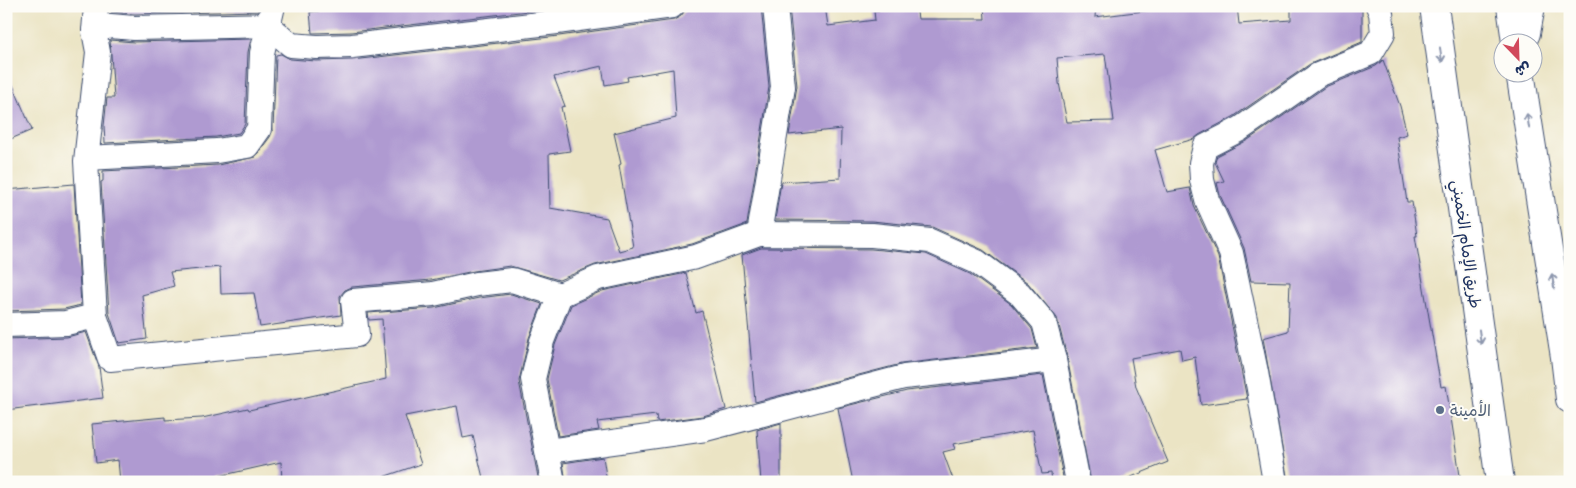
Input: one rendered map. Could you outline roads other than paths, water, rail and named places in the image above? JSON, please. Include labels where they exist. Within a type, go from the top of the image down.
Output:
[{"type":"highway","name":"طريق الإمام الخميني","points":[[1434,6],[1500,482]]},
{"type":"highway","points":[[1510,6],[1514,32]]},
{"type":"highway","points":[[1526,32],[1531,6]]},
{"type":"highway","points":[[1522,82],[1570,399]]},
{"type":"street","points":[[96,6],[94,31],[98,52],[87,158],[95,316],[110,359],[357,335],[353,301],[433,294],[477,284],[512,280],[560,295],[598,278],[696,257],[759,234],[872,234],[930,241],[977,262],[1020,294],[1044,322],[1054,360],[1078,482]]},
{"type":"street","points":[[271,16],[291,45],[317,47],[352,46],[557,14],[672,6]]},
{"type":"street","points":[[759,234],[784,86],[775,6]]},
{"type":"street","points":[[1275,482],[1256,372],[1232,253],[1207,200],[1202,180],[1201,163],[1205,147],[1240,129],[1318,75],[1371,53],[1383,32],[1381,13],[1378,6]]},
{"type":"street","points":[[94,31],[110,26],[134,28],[271,16]]},
{"type":"street","points":[[87,158],[217,151],[247,146],[259,129],[262,53],[271,16]]},
{"type":"street","points":[[553,482],[533,379],[542,341],[560,295]]},
{"type":"street","points":[[6,325],[66,323],[95,316]]},
{"type":"street","points":[[548,451],[706,429],[904,377],[1054,360]]},
{"type":"place","name":"الأمينة","points":[[1440,410]]}]
